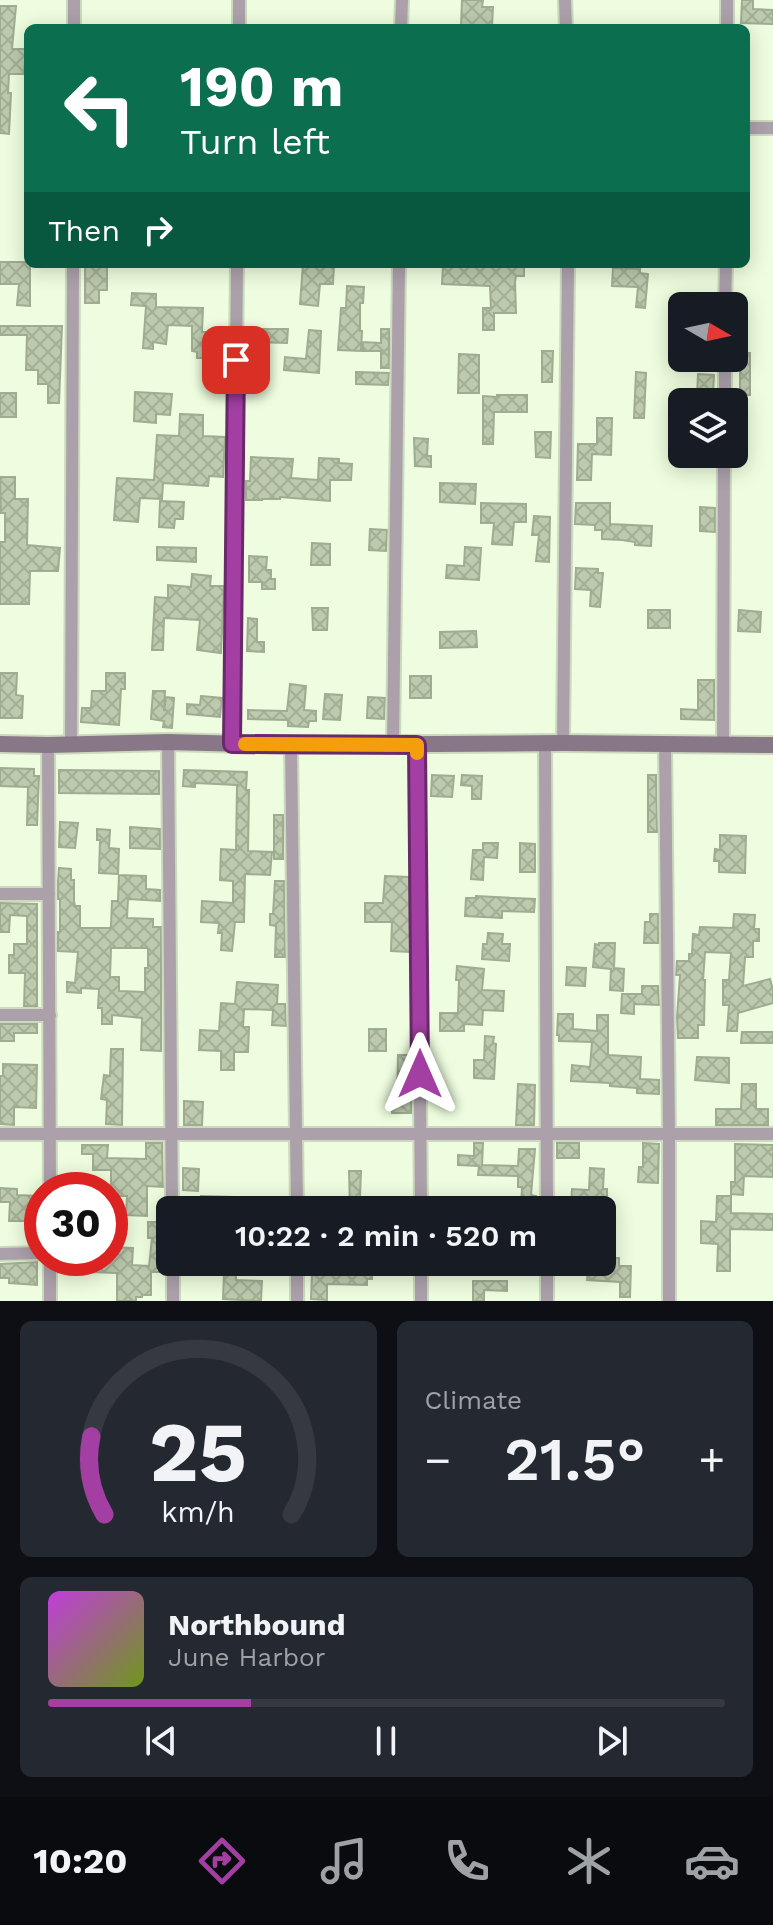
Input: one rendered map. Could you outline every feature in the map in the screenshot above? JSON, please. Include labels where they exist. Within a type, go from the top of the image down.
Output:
[{"type":"main road","points":[[0,744],[773,745]]},
{"type":"street","points":[[74,0],[74,24]]},
{"type":"street","points":[[239,0],[239,24]]},
{"type":"street","points":[[401,24],[402,0]]},
{"type":"street","points":[[565,0],[566,24]]},
{"type":"street","points":[[727,0],[727,24]]},
{"type":"street","points":[[750,128],[773,128]]},
{"type":"street","points":[[71,744],[73,268]]},
{"type":"street","points":[[232,744],[237,268]]},
{"type":"street","points":[[393,744],[399,268]]},
{"type":"street","points":[[547,1196],[554,743],[568,268]]},
{"type":"street","points":[[725,292],[726,268]]},
{"type":"street","points":[[723,744],[724,468]]},
{"type":"street","points":[[168,742],[172,1196]]},
{"type":"street","points":[[665,744],[669,1301]]},
{"type":"street","points":[[48,745],[50,1172]]},
{"type":"street","points":[[291,745],[297,1196]]},
{"type":"street","points":[[417,745],[421,1196]]},
{"type":"street","points":[[0,894],[49,894]]},
{"type":"street","points":[[0,1015],[50,1015]]},
{"type":"street","points":[[0,1134],[773,1134]]},
{"type":"street","points":[[0,1254],[24,1253]]},
{"type":"street","points":[[50,1276],[50,1301]]},
{"type":"street","points":[[173,1276],[173,1301]]},
{"type":"street","points":[[297,1276],[297,1301]]},
{"type":"street","points":[[421,1276],[421,1301]]},
{"type":"street","points":[[547,1276],[547,1301]]},
{"type":"building","points":[[462,0],[483,0],[482,7],[493,7],[492,24],[461,24]]},
{"type":"building","points":[[742,0],[753,0],[753,9],[773,10],[773,24],[741,23]]},
{"type":"building","points":[[0,6],[16,6],[12,49],[24,49],[24,74],[9,74],[9,134],[0,133]]},
{"type":"building","points":[[0,262],[24,262],[24,268],[30,268],[30,306],[17,305],[19,284],[0,284]]},
{"type":"building","points":[[85,268],[107,268],[107,290],[99,290],[99,303],[85,303]]},
{"type":"building","points":[[303,268],[334,268],[333,284],[320,284],[318,306],[300,304]]},
{"type":"building","points":[[443,268],[524,268],[524,276],[516,276],[516,313],[494,313],[494,330],[483,330],[483,308],[491,308],[490,286],[442,284]]},
{"type":"building","points":[[613,268],[640,269],[640,273],[648,274],[645,308],[636,307],[638,287],[612,286]]},
{"type":"building","points":[[347,286],[364,287],[363,303],[360,303],[361,351],[338,350],[341,308],[346,308]]},
{"type":"building","points":[[132,293],[156,294],[156,307],[203,308],[202,332],[226,332],[226,358],[197,358],[197,352],[192,351],[192,326],[168,325],[166,344],[153,342],[153,349],[143,348],[146,306],[131,305]]},
{"type":"building","points":[[0,326],[62,326],[59,403],[48,403],[48,384],[38,384],[38,370],[26,370],[27,335],[0,335]]},
{"type":"building","points":[[254,329],[288,329],[287,343],[253,342]]},
{"type":"building","points":[[381,329],[389,329],[389,368],[381,368],[381,351],[363,351],[363,342],[381,343]]},
{"type":"building","points":[[309,330],[321,331],[319,373],[284,370],[285,357],[306,359]]},
{"type":"building","points":[[542,351],[553,351],[552,382],[542,382]]},
{"type":"building","points":[[750,353],[750,395],[748,388],[740,388],[740,372],[748,372]]},
{"type":"building","points":[[459,354],[479,355],[479,393],[458,393]]},
{"type":"building","points":[[356,372],[389,373],[388,385],[356,384]]},
{"type":"building","points":[[636,372],[646,373],[644,418],[634,418]]},
{"type":"building","points":[[698,374],[714,375],[713,388],[697,388]]},
{"type":"building","points":[[135,392],[172,394],[170,415],[156,414],[156,423],[134,421]]},
{"type":"building","points":[[0,393],[16,393],[16,417],[0,417]]},
{"type":"building","points":[[527,395],[527,412],[494,412],[493,444],[483,444],[483,396]]},
{"type":"building","points":[[180,414],[203,415],[203,436],[225,437],[223,477],[209,476],[208,486],[163,483],[162,499],[140,498],[138,522],[114,520],[117,478],[154,480],[157,435],[179,436]]},
{"type":"building","points":[[597,418],[612,418],[611,455],[592,454],[591,480],[577,480],[578,444],[597,444]]},
{"type":"building","points":[[535,432],[551,432],[550,458],[536,457]]},
{"type":"building","points":[[414,438],[428,439],[427,456],[431,456],[431,467],[415,466]]},
{"type":"building","points":[[251,457],[293,459],[291,478],[318,480],[319,458],[339,459],[339,463],[352,464],[351,480],[330,480],[330,501],[280,497],[246,500]]},
{"type":"building","points":[[0,477],[15,477],[15,499],[28,499],[27,545],[60,548],[58,571],[30,571],[29,604],[0,604],[0,542],[5,542],[5,513],[1,513]]},
{"type":"building","points":[[440,483],[476,484],[475,504],[440,502]]},
{"type":"building","points":[[160,501],[184,502],[183,519],[175,519],[174,528],[159,527]]},
{"type":"building","points":[[481,503],[526,504],[526,522],[514,522],[512,545],[492,544],[494,523],[481,523]]},
{"type":"building","points":[[576,503],[610,503],[610,524],[652,526],[651,546],[602,539],[602,530],[595,530],[595,525],[575,524]]},
{"type":"building","points":[[700,507],[715,508],[715,532],[700,531]]},
{"type":"building","points":[[534,516],[550,517],[549,562],[536,561],[539,535],[532,535]]},
{"type":"building","points":[[370,529],[387,530],[386,551],[369,550]]},
{"type":"building","points":[[312,543],[330,544],[330,565],[311,565]]},
{"type":"building","points":[[157,547],[196,548],[196,562],[157,560]]},
{"type":"building","points":[[465,547],[481,548],[479,580],[446,578],[447,565],[464,566]]},
{"type":"building","points":[[249,556],[267,557],[266,570],[271,570],[275,589],[262,589],[262,582],[249,582]]},
{"type":"building","points":[[576,568],[598,569],[598,573],[603,573],[600,607],[590,606],[591,590],[575,589]]},
{"type":"building","points":[[192,574],[211,576],[210,586],[224,586],[221,653],[197,650],[200,620],[164,618],[163,650],[152,650],[155,597],[168,598],[168,585],[191,587]]},
{"type":"building","points":[[312,608],[328,608],[327,630],[313,630]]},
{"type":"building","points":[[648,610],[670,610],[670,628],[648,628]]},
{"type":"building","points":[[739,610],[761,612],[760,632],[738,631]]},
{"type":"building","points":[[248,618],[257,619],[257,642],[264,642],[264,652],[247,651]]},
{"type":"building","points":[[476,631],[477,647],[440,648],[440,632]]},
{"type":"building","points":[[0,673],[17,673],[16,695],[23,696],[22,718],[0,718]]},
{"type":"building","points":[[106,673],[125,673],[119,725],[81,722],[82,708],[91,708],[92,691],[106,691]]},
{"type":"building","points":[[410,676],[431,676],[431,698],[410,698]]},
{"type":"building","points":[[698,680],[714,680],[714,720],[681,719],[681,709],[698,710]]},
{"type":"building","points":[[290,684],[306,686],[304,710],[316,711],[316,721],[309,721],[308,727],[288,726],[288,720],[248,719],[248,710],[287,711]]},
{"type":"building","points":[[153,691],[165,691],[164,711],[166,697],[174,698],[172,728],[163,727],[164,721],[151,719]]},
{"type":"building","points":[[325,694],[342,695],[340,720],[323,719]]},
{"type":"building","points":[[201,696],[222,698],[220,717],[187,714],[187,704],[200,705]]},
{"type":"building","points":[[368,697],[385,698],[384,719],[367,718]]},
{"type":"building","points":[[0,768],[34,769],[34,776],[39,776],[37,825],[27,825],[28,787],[0,786]]},
{"type":"building","points":[[59,770],[159,771],[159,794],[59,793]]},
{"type":"building","points":[[184,770],[247,772],[248,851],[272,852],[270,875],[245,874],[244,922],[235,922],[232,951],[221,950],[219,923],[201,922],[202,901],[233,903],[233,881],[220,880],[221,849],[236,850],[237,785],[195,783],[195,787],[183,786]]},
{"type":"building","points":[[432,775],[454,776],[452,797],[431,796]]},
{"type":"building","points":[[462,775],[482,776],[481,799],[472,799],[472,786],[461,785]]},
{"type":"building","points":[[648,775],[656,775],[657,832],[648,832]]},
{"type":"building","points":[[274,815],[283,815],[283,859],[274,859]]},
{"type":"building","points":[[60,822],[78,823],[75,848],[59,847]]},
{"type":"building","points":[[130,827],[160,829],[160,849],[130,848]]},
{"type":"building","points":[[97,829],[110,830],[109,848],[119,849],[118,874],[99,873],[100,840],[97,840]]},
{"type":"building","points":[[720,835],[746,836],[745,873],[719,872],[719,861],[714,861],[715,849],[720,850]]},
{"type":"building","points":[[483,843],[498,843],[497,858],[484,857],[483,880],[471,879],[473,850],[483,850]]},
{"type":"building","points":[[520,843],[535,844],[535,872],[520,872]]},
{"type":"building","points":[[59,868],[71,869],[75,906],[80,906],[80,928],[110,928],[112,901],[118,901],[119,875],[146,876],[146,889],[160,890],[160,901],[128,899],[127,918],[153,919],[153,927],[161,927],[161,1051],[141,1050],[142,1018],[112,1015],[112,1024],[102,1024],[102,1008],[98,1008],[99,989],[81,988],[81,993],[67,992],[67,982],[75,983],[78,952],[58,951]],"holes":[[[111,948],[148,948],[145,992],[119,991],[119,977],[110,977]]]},
{"type":"building","points":[[385,876],[409,877],[410,952],[391,951],[392,922],[365,922],[365,903],[383,903]]},
{"type":"building","points":[[275,881],[284,881],[285,957],[275,957],[276,926],[270,925]]},
{"type":"building","points":[[466,898],[535,899],[534,912],[502,911],[502,918],[465,916]]},
{"type":"building","points":[[0,903],[37,904],[37,1006],[24,1006],[25,973],[9,973],[9,955],[14,955],[14,944],[27,944],[27,916],[10,915],[9,932],[0,932]]},
{"type":"building","points":[[650,914],[658,914],[658,943],[644,943],[645,922],[650,922]]},
{"type":"building","points":[[734,914],[755,915],[754,929],[759,929],[759,941],[753,941],[753,957],[745,957],[743,986],[770,979],[773,1003],[738,1013],[737,1031],[727,1031],[729,1005],[723,1005],[723,980],[729,980],[731,953],[705,952],[704,1025],[698,1025],[698,1038],[678,1038],[680,975],[676,975],[677,961],[689,961],[693,934],[699,935],[700,927],[733,928]]},
{"type":"building","points":[[488,933],[503,934],[502,944],[510,944],[509,961],[482,959]]},
{"type":"building","points":[[615,943],[614,968],[624,969],[623,991],[610,990],[611,969],[593,967],[595,944]]},
{"type":"building","points":[[457,966],[484,969],[482,990],[504,991],[503,1011],[483,1010],[482,1025],[464,1024],[464,1031],[440,1031],[440,1013],[458,1013]]},
{"type":"building","points":[[567,967],[586,968],[585,986],[566,985]]},
{"type":"building","points":[[237,982],[278,985],[277,1004],[285,1004],[286,1026],[272,1025],[273,1010],[244,1009],[243,1027],[249,1027],[248,1052],[234,1052],[234,1070],[221,1070],[221,1051],[199,1050],[200,1030],[219,1031],[221,1003],[235,1004]]},
{"type":"building","points":[[642,986],[658,986],[659,1005],[634,1004],[634,1014],[621,1013],[622,994],[642,994]]},
{"type":"building","points":[[558,1014],[573,1014],[573,1029],[597,1031],[597,1015],[608,1015],[608,1055],[641,1057],[640,1079],[659,1080],[659,1094],[637,1093],[637,1088],[610,1086],[610,1083],[571,1081],[572,1065],[590,1067],[592,1042],[559,1041]]},
{"type":"building","points":[[0,1024],[37,1024],[37,1033],[14,1033],[14,1041],[0,1041]]},
{"type":"building","points":[[369,1029],[386,1029],[386,1051],[369,1051]]},
{"type":"building","points":[[742,1032],[773,1032],[773,1043],[741,1043]]},
{"type":"building","points":[[485,1036],[494,1037],[493,1043],[496,1044],[494,1079],[474,1078],[474,1060],[484,1060]]},
{"type":"building","points":[[111,1049],[123,1049],[122,1125],[106,1124],[107,1100],[101,1099],[104,1075],[110,1076]]},
{"type":"building","points":[[398,1055],[411,1055],[411,1113],[392,1113],[392,1103],[397,1103]]},
{"type":"building","points":[[697,1057],[729,1058],[729,1083],[695,1080]]},
{"type":"building","points":[[3,1064],[37,1065],[36,1108],[14,1107],[14,1125],[0,1124]]},
{"type":"building","points":[[518,1084],[535,1085],[534,1125],[516,1125]]},
{"type":"building","points":[[742,1084],[756,1084],[756,1109],[768,1109],[768,1125],[716,1125],[716,1109],[741,1109]]},
{"type":"building","points":[[184,1101],[203,1102],[202,1125],[184,1125]]},
{"type":"building","points":[[146,1143],[162,1143],[163,1187],[147,1186],[147,1216],[128,1215],[128,1172],[93,1170],[93,1154],[82,1154],[82,1145],[108,1145],[107,1158],[146,1159]]},
{"type":"building","points":[[474,1143],[483,1143],[482,1165],[518,1166],[519,1149],[535,1149],[531,1195],[536,1196],[522,1196],[518,1176],[478,1175],[479,1166],[458,1165],[458,1155],[474,1156]]},
{"type":"building","points":[[557,1143],[579,1143],[579,1158],[557,1158]]},
{"type":"building","points":[[643,1143],[659,1144],[658,1183],[638,1182],[639,1167],[643,1167]]},
{"type":"building","points":[[735,1144],[773,1145],[773,1177],[744,1176],[743,1195],[731,1194],[731,1182],[735,1182]]},
{"type":"building","points":[[183,1168],[199,1169],[198,1191],[183,1190]]},
{"type":"building","points":[[590,1168],[604,1169],[603,1189],[607,1189],[607,1196],[572,1196],[572,1189],[589,1190]]},
{"type":"building","points":[[349,1171],[361,1171],[360,1196],[350,1196]]},
{"type":"building","points":[[0,1188],[17,1189],[17,1195],[24,1195],[24,1221],[9,1221],[10,1202],[0,1202]]},
{"type":"building","points":[[717,1196],[731,1196],[731,1213],[773,1214],[773,1230],[730,1229],[730,1271],[717,1271],[718,1244],[701,1243],[701,1221],[716,1222]]},
{"type":"building","points":[[148,1222],[156,1222],[156,1272],[151,1272],[151,1295],[136,1297],[136,1301],[117,1301],[117,1276],[128,1276],[128,1248],[133,1248],[132,1265],[149,1266],[152,1238],[148,1238]]},
{"type":"building","points":[[616,1258],[619,1258],[619,1266],[631,1266],[630,1297],[620,1297],[620,1282],[587,1280],[587,1276],[616,1276]]},
{"type":"building","points":[[24,1263],[24,1276],[37,1276],[37,1285],[9,1283],[9,1278],[0,1278],[0,1264]]},
{"type":"building","points":[[224,1276],[262,1281],[261,1301],[223,1299]]},
{"type":"building","points":[[312,1276],[372,1276],[372,1279],[367,1279],[367,1285],[327,1284],[327,1300],[311,1299]]},
{"type":"building","points":[[473,1281],[507,1281],[507,1291],[484,1290],[484,1301],[473,1301]]},
{"type":"slow traffic","points":[[245,744],[417,745],[417,753]]},
{"type":"route","points":[[236,360],[232,744],[417,745],[420,1074]]}]
